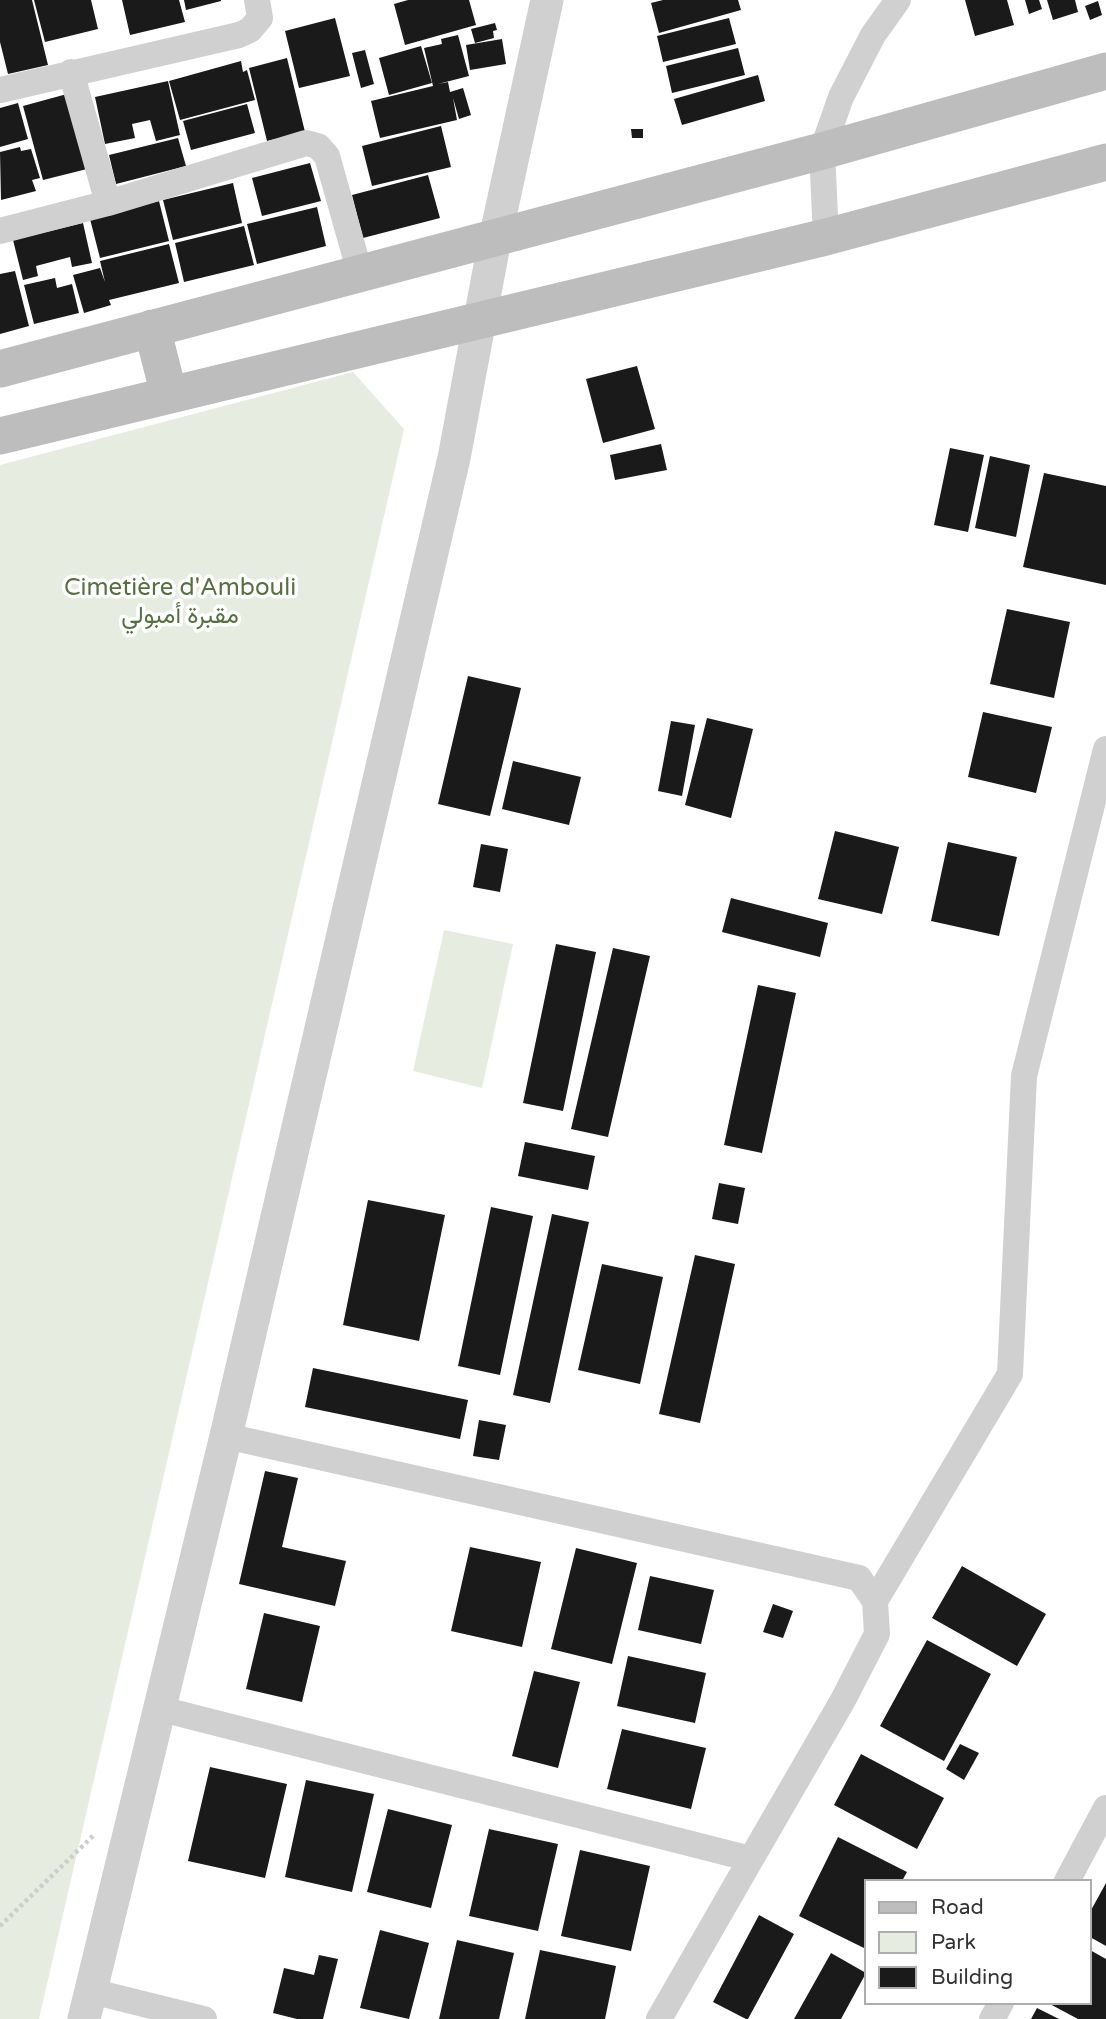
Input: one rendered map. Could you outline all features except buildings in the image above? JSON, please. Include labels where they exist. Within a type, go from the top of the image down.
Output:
[{"type":"main road","points":[[0,369],[822,151],[1106,71]]},
{"type":"main road","points":[[0,436],[826,237],[1106,162]]},
{"type":"main road","points":[[152,328],[169,395]]},
{"type":"street","points":[[0,90],[239,34],[250,30],[260,18],[257,0]]},
{"type":"street","points":[[204,2019],[87,2005],[226,1436],[454,458],[495,239],[547,0]]},
{"type":"street","points":[[826,237],[822,151],[841,97],[873,35],[898,0]]},
{"type":"street","points":[[71,72],[108,203]]},
{"type":"street","points":[[0,231],[108,203],[306,144],[318,146],[327,156],[360,273]]},
{"type":"street","points":[[659,2019],[843,1700],[877,1634],[876,1601],[1010,1374],[1024,1076],[1106,749]]},
{"type":"street","points":[[226,1436],[859,1578],[876,1601]]},
{"type":"street","points":[[161,1709],[751,1860]]},
{"type":"street","points":[[1068,1879],[1106,1808]]},
{"type":"path","points":[[0,1926],[103,1826]]},
{"type":"green space","name":"Cimetière d'Ambouli مقبرة أمبولي","points":[[353,372],[404,429],[39,2019],[0,2019],[0,465]]},
{"type":"green space","points":[[444,930],[513,944],[482,1088],[413,1071]]}]
